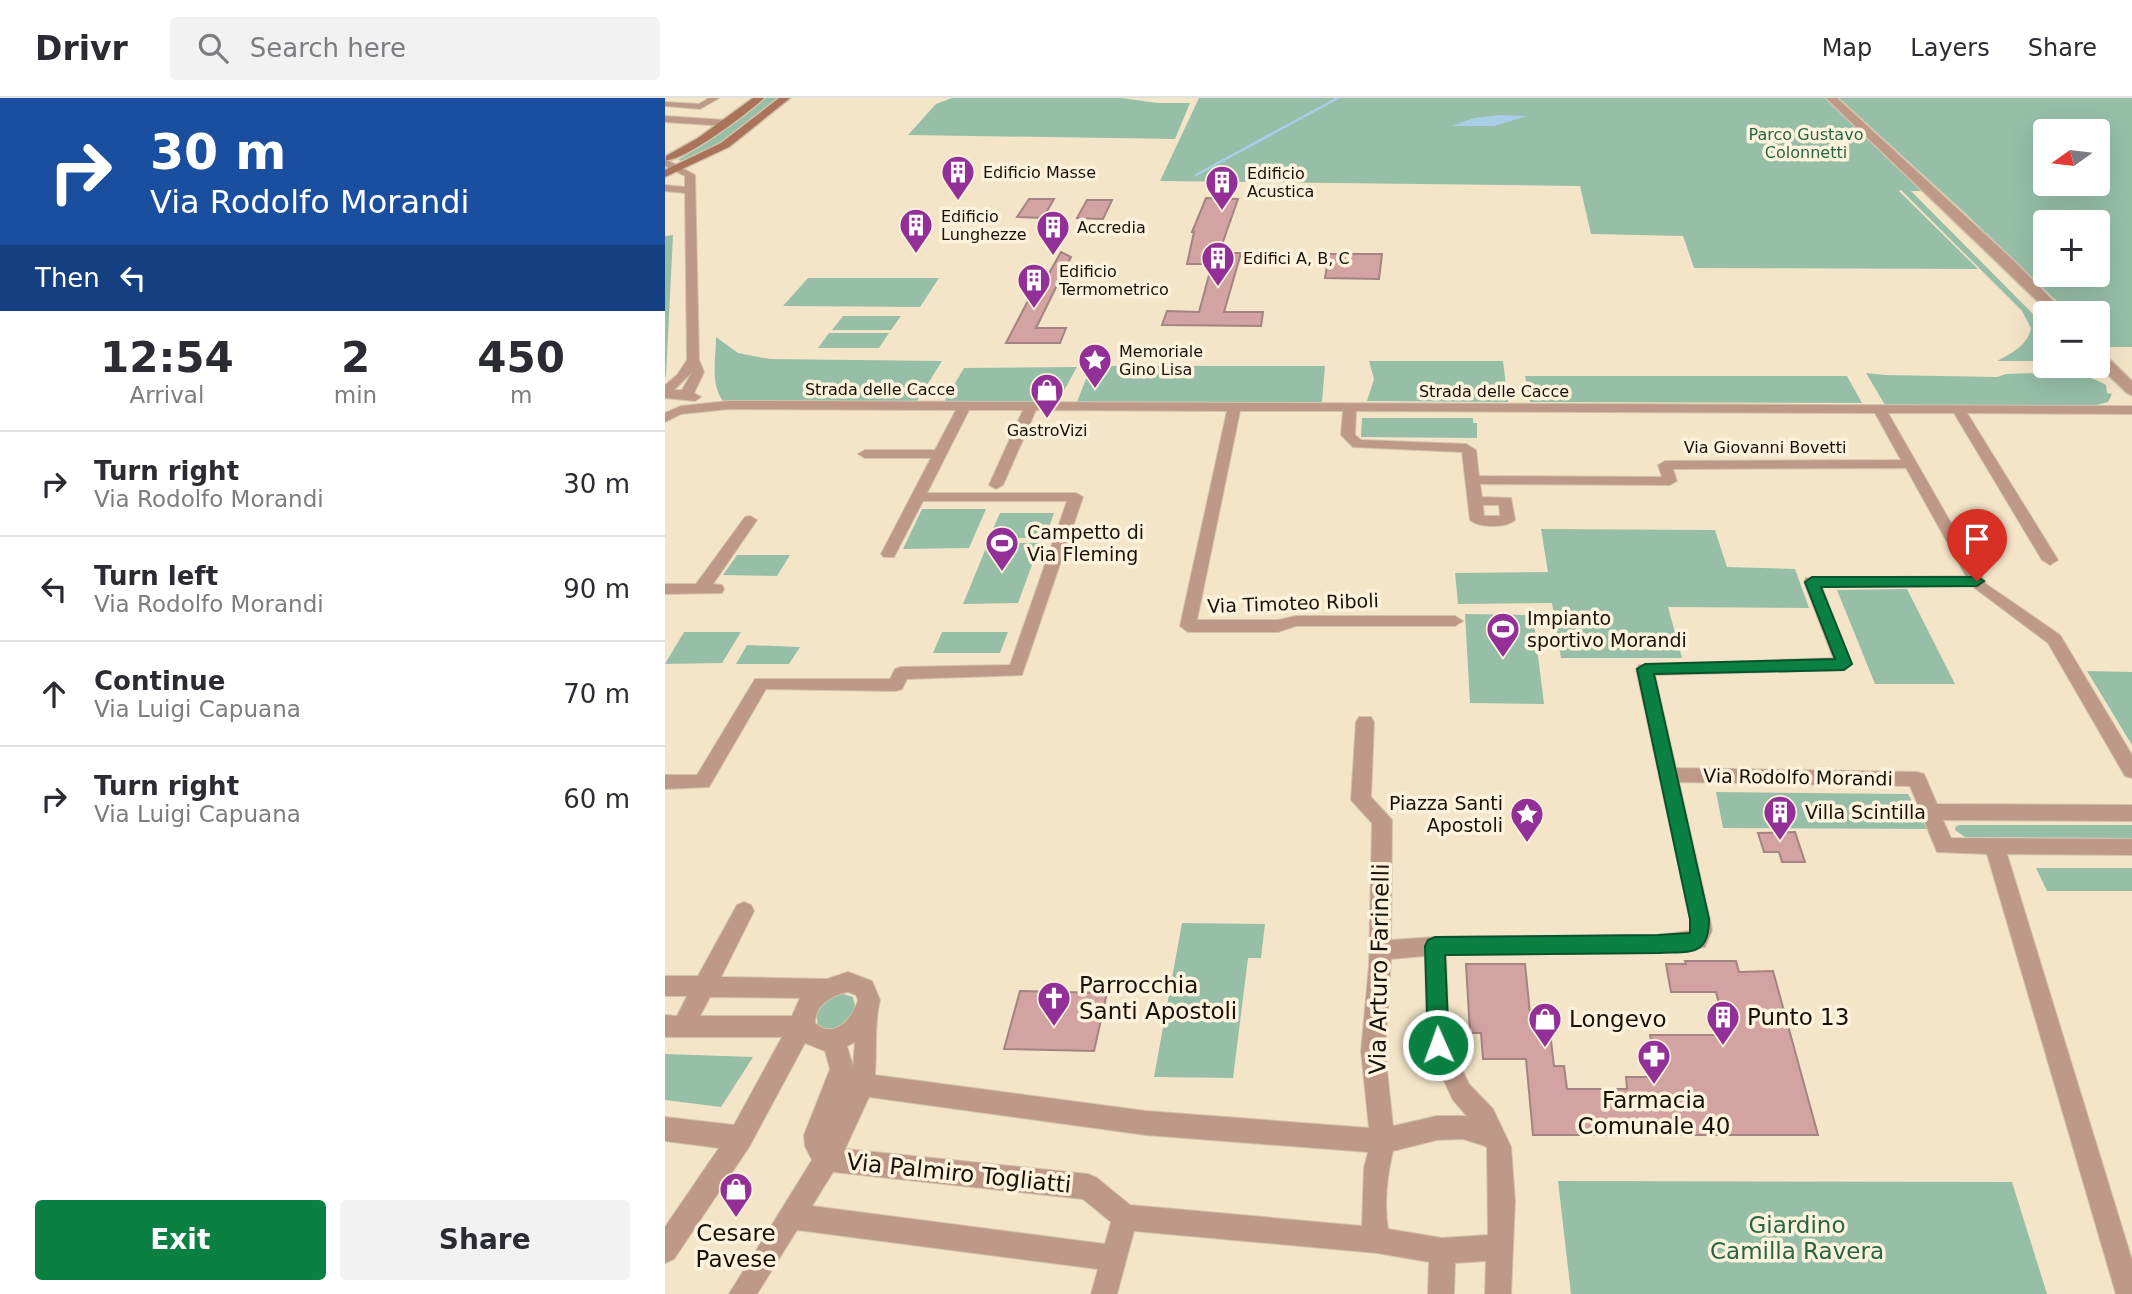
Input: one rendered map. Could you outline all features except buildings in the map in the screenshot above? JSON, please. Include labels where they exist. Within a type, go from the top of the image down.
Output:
[{"type":"main road","points":[[665,161],[685,151],[759,98]]},
{"type":"main road","points":[[665,174],[725,145],[785,98]]},
{"type":"street","points":[[665,104],[700,107],[715,98]]},
{"type":"street","points":[[1831,98],[2046,301]]},
{"type":"street","points":[[665,119],[725,123]]},
{"type":"street","points":[[665,161],[671,169],[690,175],[693,360],[698,373],[687,395]]},
{"type":"street","points":[[665,188],[690,190]]},
{"type":"street","points":[[665,392],[681,377],[693,360]]},
{"type":"street","points":[[2110,368],[2132,390]]},
{"type":"street","name":"Strada delle Cacce","points":[[665,392],[729,405]]},
{"type":"street","name":"Strada delle Cacce","points":[[672,414],[688,402],[687,395]]},
{"type":"street","name":"Strada delle Cacce","points":[[672,414],[729,405],[1958,409],[2107,407],[2132,404]]},
{"type":"street","points":[[889,554],[964,407]]},
{"type":"street","points":[[996,485],[1031,407]]},
{"type":"street","name":"Strada delle Cacce","points":[[2107,407],[2132,410]]},
{"type":"street","name":"Via Timoteo Riboli","points":[[1234,408],[1188,626],[1278,626],[1296,621],[1455,621]]},
{"type":"street","points":[[1350,408],[1348,435],[1353,442],[1375,447],[1465,448],[1471,453],[1475,501]]},
{"type":"street","points":[[1879,409],[1977,581],[1986,592],[2054,639],[2132,771]]},
{"type":"street","points":[[1958,409],[2050,559]]},
{"type":"street","points":[[865,454],[941,454]]},
{"type":"street","name":"Via Giovanni Bovetti","points":[[1474,480],[1670,481],[1665,465],[1910,464]]},
{"type":"street","points":[[665,782],[702,782],[761,682],[895,685],[901,673],[1016,671],[1076,497],[918,496]]},
{"type":"street","points":[[665,589],[708,589],[750,520]]},
{"type":"street","points":[[1379,951],[1435,946],[1658,944],[1697,940],[1701,930],[1700,919],[1645,669],[1844,664],[1812,582],[1977,581]]},
{"type":"street","name":"Via Arturo Farinelli","points":[[1365,722],[1361,800],[1382,820],[1379,951],[1373,1051],[1383,1141],[1376,1168],[1373,1215],[1377,1240]]},
{"type":"street","name":"Via Rodolfo Morandi","points":[[1669,775],[1917,779],[1944,846],[2132,847]]},
{"type":"street","points":[[1930,812],[2132,813]]},
{"type":"street","points":[[1994,846],[2129,1294]]},
{"type":"street","points":[[674,1026],[704,987],[744,911]]},
{"type":"street","points":[[1435,946],[1438,1045],[1461,1092],[1479,1111],[1494,1136],[1501,1158],[1498,1294]]},
{"type":"street","points":[[665,986],[825,988],[848,982],[864,988],[869,1000],[863,1020],[851,1032],[834,1040],[819,1041],[811,1037],[803,1027]]},
{"type":"street","points":[[665,1251],[740,1138],[787,1050],[803,1027],[804,1011],[812,999],[825,988]]},
{"type":"street","points":[[742,1294],[827,1159],[863,1084],[867,1033],[863,1020]]},
{"type":"street","points":[[674,1026],[803,1027]]},
{"type":"street","name":"Via Palmiro Togliatti","points":[[834,1040],[842,1069],[816,1135],[817,1146],[827,1159],[1088,1187],[1125,1217]]},
{"type":"street","points":[[863,1084],[1146,1122],[1383,1141],[1437,1128],[1463,1127],[1494,1136]]},
{"type":"street","points":[[665,1129],[740,1138]]},
{"type":"street","points":[[792,1216],[1113,1258]]},
{"type":"street","points":[[1104,1294],[1125,1217],[1377,1240],[1442,1251],[1499,1247]]},
{"type":"street","points":[[1441,1294],[1442,1251]]},
{"type":"green space","points":[[766,98],[781,98],[722,143],[684,161],[678,160],[701,146]]},
{"type":"green space","points":[[952,98],[1121,98],[1158,103],[1190,103],[1175,139],[908,135],[936,104]]},
{"type":"green space","name":"Parco Gustavo Colonnetti","points":[[1199,98],[1826,98],[1925,191],[1911,191],[2033,314],[2033,361],[1997,361],[2027,339],[2031,328],[2022,311],[1901,190],[1899,191],[1978,269],[1694,268],[1683,236],[1591,234],[1580,186],[1160,181]]},
{"type":"green space","points":[[1839,98],[2132,98],[2132,347],[2110,347],[2110,301],[2057,301],[2042,287],[2110,287],[2110,210],[2033,210],[2033,278]]},
{"type":"green space","points":[[673,235],[666,376],[665,378],[665,236]]},
{"type":"green space","points":[[808,278],[939,278],[920,307],[783,306]]},
{"type":"green space","points":[[843,316],[901,316],[891,330],[832,330]]},
{"type":"green space","points":[[829,333],[889,333],[879,348],[818,348]]},
{"type":"green space","points":[[716,337],[738,353],[770,359],[942,361],[917,401],[723,401],[715,379]]},
{"type":"green space","points":[[1369,361],[1503,361],[1508,402],[1367,401],[1374,379]]},
{"type":"green space","points":[[1091,366],[1325,366],[1322,402],[1077,402]]},
{"type":"green space","points":[[1077,367],[1061,396],[1044,402],[944,402],[964,368]]},
{"type":"green space","points":[[1866,373],[1997,377],[2033,373],[2033,378],[2091,378],[2106,385],[2107,393],[2112,394],[2108,402],[2093,406],[1885,405]]},
{"type":"green space","points":[[1525,376],[1847,376],[1862,403],[1530,402]]},
{"type":"green space","points":[[1362,418],[1473,418],[1473,423],[1477,423],[1477,438],[1361,437]]},
{"type":"green space","points":[[922,509],[986,509],[969,548],[903,549]]},
{"type":"green space","name":"Campetto di Via Fleming","points":[[1000,513],[1054,513],[1045,538],[989,538]]},
{"type":"green space","points":[[1541,529],[1715,530],[1727,567],[1795,569],[1809,608],[1668,607],[1682,658],[1561,658],[1552,603],[1458,604],[1455,573],[1548,572]]},
{"type":"green space","name":"Campetto di Via Fleming","points":[[988,543],[1040,543],[1018,603],[963,604]]},
{"type":"green space","points":[[737,555],[790,555],[777,576],[723,575]]},
{"type":"green space","points":[[1907,589],[1955,684],[1875,684],[1837,590]]},
{"type":"green space","name":"Impianto sportivo Morandi","points":[[1465,614],[1533,615],[1544,704],[1470,703]]},
{"type":"green space","points":[[684,632],[741,632],[722,663],[665,664]]},
{"type":"green space","points":[[942,632],[1008,632],[1000,653],[933,653]]},
{"type":"green space","points":[[747,645],[800,647],[789,664],[736,664]]},
{"type":"green space","points":[[2087,671],[2132,672],[2132,745]]},
{"type":"green space","points":[[1716,792],[1908,794],[1927,829],[1723,828]]},
{"type":"green space","points":[[2132,825],[2132,838],[1965,837],[1955,830],[1956,826]]},
{"type":"green space","points":[[2036,868],[2132,868],[2132,891],[2047,891]]},
{"type":"green space","points":[[1182,923],[1265,924],[1261,958],[1248,958],[1233,1078],[1154,1077]]},
{"type":"green space","points":[[840,993],[853,997],[856,1010],[835,1028],[818,1025],[816,1013],[824,1000]]},
{"type":"green space","points":[[665,1054],[753,1057],[721,1107],[665,1100]]},
{"type":"green space","name":"Giardino Camilla Ravera","points":[[1558,1181],[2012,1182],[2047,1294],[1571,1294]]},
{"type":"water","points":[[1527,116],[1494,126],[1452,126],[1474,118]]},
{"type":"waterway","points":[[1196,175],[1338,98]]},
{"type":"place","name":"Edificio Masse","points":[[958,202]]},
{"type":"place","name":"Edificio Acustica","points":[[1222,212]]},
{"type":"place","name":"Edificio Lunghezze","points":[[916,255]]},
{"type":"place","name":"Accredia","points":[[1053,257]]},
{"type":"place","name":"Edifici A, B, C","points":[[1218,288]]},
{"type":"place","name":"Edificio Termometrico","points":[[1034,310]]},
{"type":"place","name":"Memoriale Gino Lisa","points":[[1095,390]]},
{"type":"place","name":"GastroVizi","points":[[1047,420]]},
{"type":"place","name":"Campetto di Via Fleming","points":[[1002,573]]},
{"type":"place","name":"Impianto sportivo Morandi","points":[[1503,659]]},
{"type":"place","name":"Villa Scintilla","points":[[1780,842]]},
{"type":"place","name":"Piazza Santi Apostoli","points":[[1527,844]]},
{"type":"place","name":"Parrocchia Santi Apostoli","points":[[1054,1028]]},
{"type":"place","name":"Punto 13","points":[[1723,1047]]},
{"type":"place","name":"Longevo","points":[[1545,1049]]},
{"type":"place","name":"Farmacia Comunale 40","points":[[1654,1086]]},
{"type":"place","name":"Cesare Pavese","points":[[736,1219]]},
{"type":"route","points":[[1438,1045],[1435,946],[1658,944],[1692,942],[1700,937],[1700,919],[1645,669],[1844,664],[1812,582],[1977,581]]}]
